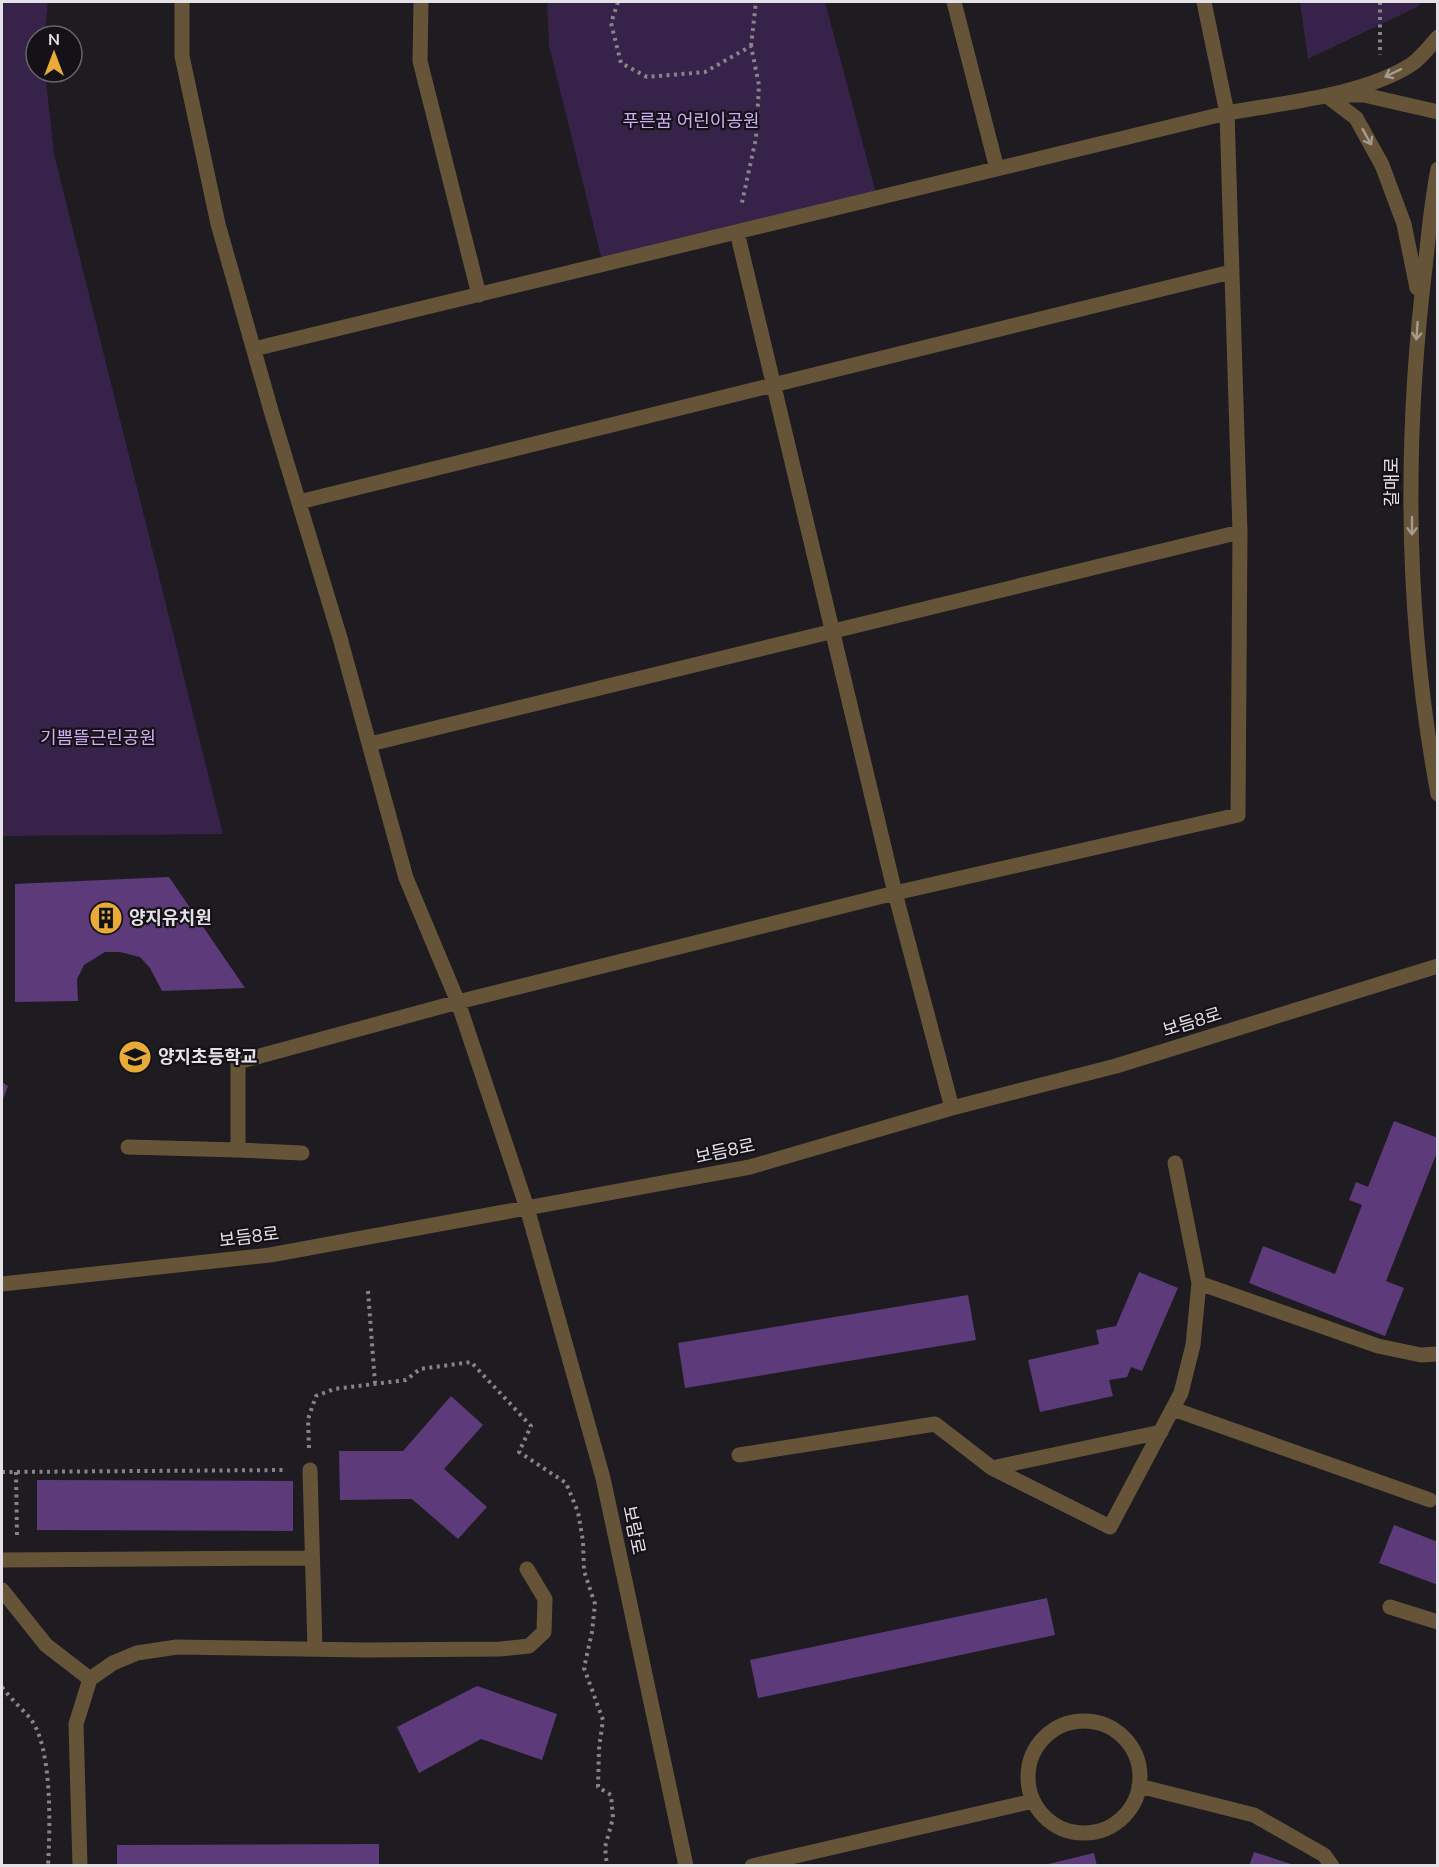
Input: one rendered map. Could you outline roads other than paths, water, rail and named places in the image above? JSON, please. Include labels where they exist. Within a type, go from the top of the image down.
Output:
[{"type":"street","name":"보람로","points":[[182,2],[182,56],[218,224],[406,879],[458,1002],[526,1208],[603,1478],[686,1866]]},
{"type":"street","points":[[421,2],[420,61],[479,295]]},
{"type":"street","points":[[954,2],[997,170]]},
{"type":"street","points":[[238,1150],[238,1062],[458,1002],[895,893],[1238,815],[1240,532],[1227,113],[1204,2]]},
{"type":"street","points":[[254,349],[1227,113],[1327,96],[1380,80],[1413,64],[1437,37]]},
{"type":"street","points":[[1327,96],[1364,95],[1437,112]]},
{"type":"street","points":[[1327,96],[1356,118],[1382,165],[1404,224],[1420,302]]},
{"type":"street","name":"갈매로","points":[[1437,169],[1417,328],[1412,465],[1412,542],[1417,656],[1437,794]]},
{"type":"street","points":[[737,232],[895,893],[951,1108]]},
{"type":"street","points":[[299,501],[1232,273]]},
{"type":"street","points":[[369,744],[1240,532]]},
{"type":"street","name":"보듬8로","points":[[2,1284],[270,1255],[750,1167],[951,1108],[1116,1066],[1437,966]]},
{"type":"street","points":[[128,1147],[302,1153]]},
{"type":"street","points":[[739,1455],[935,1424],[992,1468],[1110,1527],[1182,1393],[1193,1345],[1199,1283],[1175,1163]]},
{"type":"street","points":[[1199,1283],[1378,1346],[1421,1355],[1437,1354]]},
{"type":"street","points":[[1173,1409],[1430,1500]]},
{"type":"street","points":[[992,1468],[1161,1432]]},
{"type":"street","points":[[310,1470],[315,1649]]},
{"type":"street","points":[[2,1560],[312,1558]]},
{"type":"street","points":[[80,1866],[76,1724],[90,1679],[113,1663],[137,1653],[177,1647],[500,1649],[529,1646],[544,1632],[545,1599],[527,1569]]},
{"type":"street","points":[[2,1590],[46,1645],[90,1679]]},
{"type":"street","points":[[1390,1607],[1437,1622]]},
{"type":"street","points":[[1078,1721],[1098,1722],[1113,1729],[1126,1739],[1135,1754],[1140,1769],[1139,1786],[1134,1803],[1124,1817],[1109,1827],[1092,1832],[1074,1832],[1057,1826],[1043,1815],[1033,1801],[1028,1784],[1028,1766],[1035,1749],[1046,1736],[1061,1726],[1078,1721]]},
{"type":"street","points":[[1139,1786],[1254,1815],[1324,1856],[1332,1866]]},
{"type":"street","points":[[752,1866],[1033,1801]]},
{"type":"place","name":"양지유치원","points":[[106,918]]},
{"type":"place","name":"양지초등학교","points":[[135,1057]]},
{"type":"park label","name":"푸른꿈 어린이공원","points":[[691,121]]},
{"type":"park label","name":"기쁨뜰근린공원","points":[[98,738]]}]
